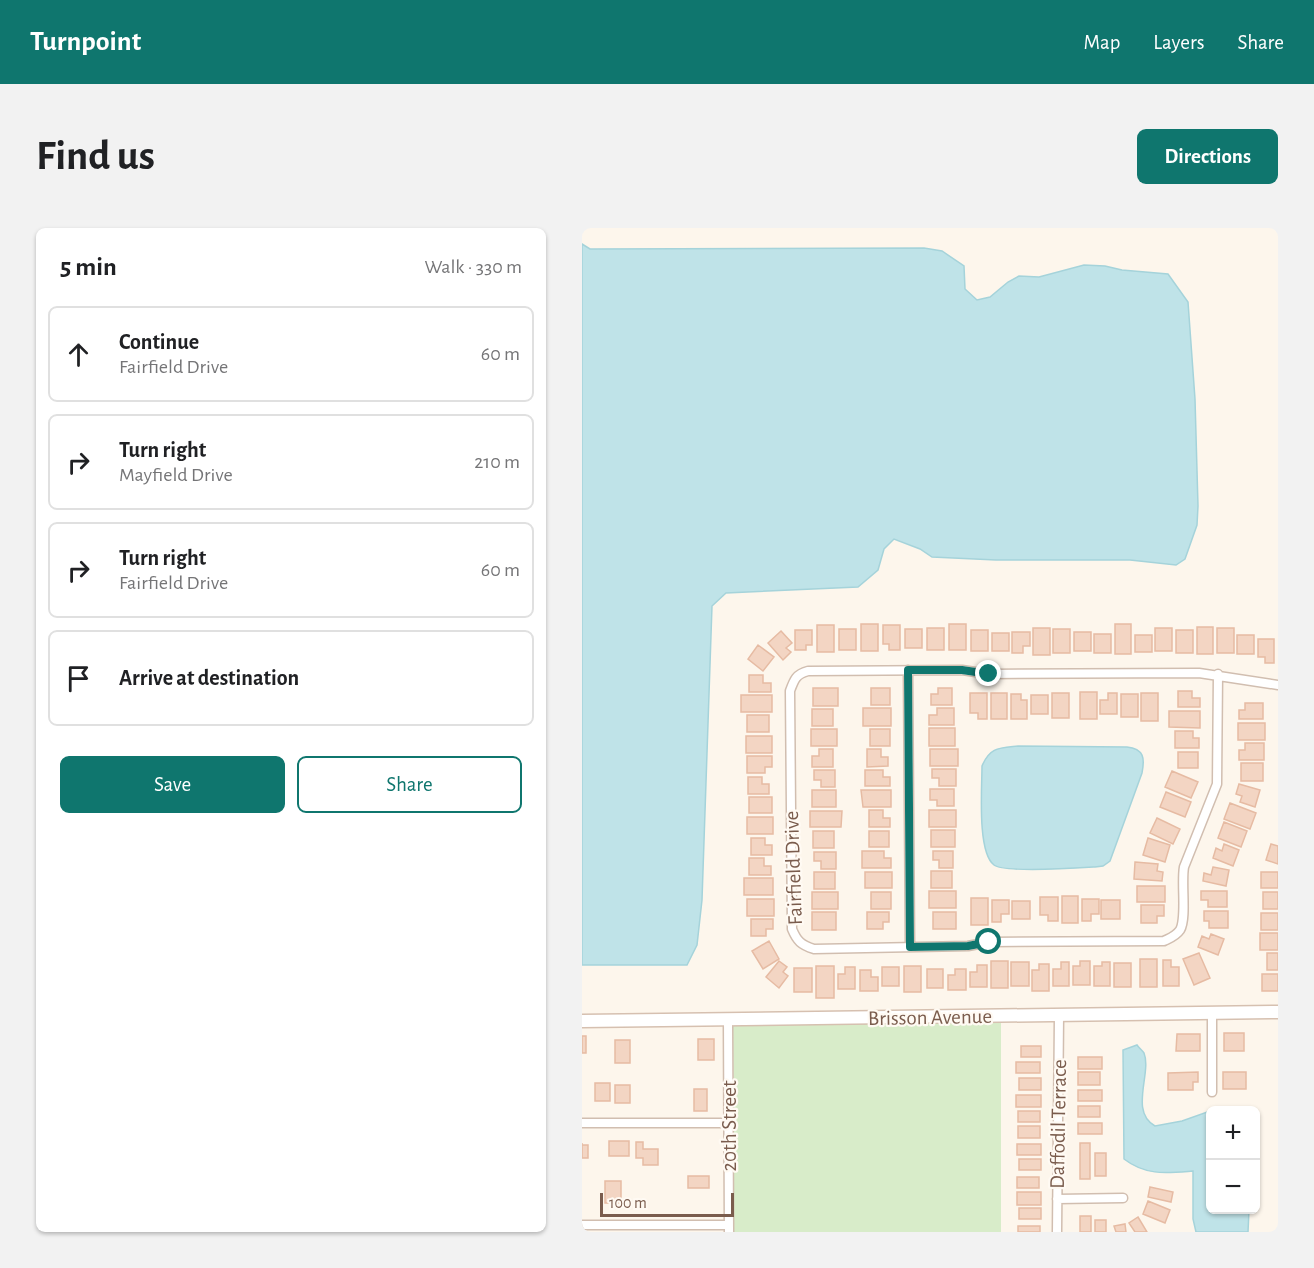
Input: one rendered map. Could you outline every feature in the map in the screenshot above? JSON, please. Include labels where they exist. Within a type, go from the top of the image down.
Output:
[{"type":"street","name":"Fairfield Drive","points":[[1218,674],[1217,784],[1184,867],[1183,920],[1180,930],[1173,937],[1164,941],[989,942],[968,946],[814,949],[803,946],[797,940],[792,929],[790,692],[794,679],[800,673],[908,670],[962,670],[989,674],[1199,673],[1218,674],[1278,685]]},
{"type":"street","points":[[908,670],[910,947]]},
{"type":"street","name":"Brisson Avenue","points":[[582,1021],[1059,1016],[1278,1011]]},
{"type":"street","points":[[1212,1013],[1212,1092]]},
{"type":"street","name":"Daffodil Terrace","points":[[1057,1232],[1059,1016]]},
{"type":"street","name":"20th Street","points":[[728,1020],[729,1228]]},
{"type":"street","points":[[582,1123],[730,1123]]},
{"type":"street","points":[[1057,1199],[1123,1198]]},
{"type":"street","points":[[582,1225],[729,1228]]},
{"type":"green space","points":[[1001,1021],[1001,1232],[734,1232],[733,1024]]},
{"type":"water","points":[[582,244],[590,249],[924,248],[942,251],[964,266],[965,289],[977,300],[990,297],[1019,276],[1039,277],[1084,265],[1168,274],[1188,302],[1195,399],[1198,506],[1197,525],[1185,559],[1176,565],[1130,560],[996,560],[932,557],[920,549],[894,539],[884,549],[878,570],[858,587],[726,593],[712,606],[702,900],[697,945],[687,965],[582,965]]},
{"type":"water","points":[[1005,747],[1127,747],[1140,752],[1143,759],[1142,773],[1110,861],[1103,866],[1059,869],[1012,869],[994,865],[985,847],[983,834],[982,766],[992,752]]},
{"type":"water","points":[[1137,1045],[1144,1053],[1146,1061],[1142,1102],[1147,1120],[1155,1126],[1182,1121],[1206,1112],[1206,1214],[1249,1214],[1248,1232],[1196,1232],[1193,1219],[1193,1171],[1166,1173],[1149,1171],[1124,1159],[1123,1050]]},
{"type":"building","points":[[861,624],[878,624],[878,651],[861,651]]},
{"type":"building","points":[[949,624],[966,624],[966,650],[949,650]]},
{"type":"building","points":[[1115,624],[1131,624],[1131,654],[1115,654]]},
{"type":"building","points":[[817,625],[834,625],[834,652],[817,652]]},
{"type":"building","points":[[883,625],[900,625],[900,650],[889,650],[889,644],[883,644]]},
{"type":"building","points":[[1197,627],[1213,627],[1213,654],[1197,654]]},
{"type":"building","points":[[927,628],[944,628],[944,650],[927,650]]},
{"type":"building","points":[[1033,628],[1050,628],[1050,655],[1033,655]]},
{"type":"building","points":[[1155,628],[1172,628],[1172,651],[1155,651]]},
{"type":"building","points":[[1217,628],[1234,628],[1234,653],[1217,653]]},
{"type":"building","points":[[839,629],[856,629],[856,650],[839,650]]},
{"type":"building","points":[[905,629],[922,629],[922,648],[905,648]]},
{"type":"building","points":[[1053,629],[1070,629],[1070,653],[1053,653]]},
{"type":"building","points":[[795,630],[812,630],[812,645],[806,645],[806,650],[795,650]]},
{"type":"building","points":[[971,630],[988,630],[988,651],[971,651]]},
{"type":"building","points":[[1176,630],[1193,630],[1193,653],[1176,653]]},
{"type":"building","points":[[781,631],[792,643],[786,648],[791,652],[783,660],[768,643]]},
{"type":"building","points":[[1012,632],[1030,632],[1030,646],[1023,646],[1023,653],[1012,653]]},
{"type":"building","points":[[1074,632],[1091,632],[1091,651],[1074,651]]},
{"type":"building","points":[[992,633],[1009,633],[1009,651],[992,651]]},
{"type":"building","points":[[1094,634],[1111,634],[1111,653],[1094,653]]},
{"type":"building","points":[[1135,635],[1152,635],[1152,652],[1135,652]]},
{"type":"building","points":[[1237,635],[1254,635],[1254,654],[1237,654]]},
{"type":"building","points":[[1258,639],[1274,639],[1274,663],[1265,663],[1265,657],[1258,657]]},
{"type":"building","points":[[758,645],[774,657],[763,671],[748,659]]},
{"type":"building","points":[[749,675],[763,675],[763,683],[771,683],[771,692],[749,692]]},
{"type":"building","points":[[813,688],[838,688],[838,706],[813,706]]},
{"type":"building","points":[[871,688],[890,688],[890,705],[871,705]]},
{"type":"building","points":[[938,688],[952,688],[952,705],[931,705],[931,694],[938,694]]},
{"type":"building","points":[[1178,691],[1192,691],[1192,698],[1200,698],[1200,707],[1178,707]]},
{"type":"building","points":[[1080,692],[1097,692],[1097,719],[1080,719]]},
{"type":"building","points":[[970,693],[987,693],[987,719],[978,719],[978,713],[970,713]]},
{"type":"building","points":[[991,693],[1007,693],[1007,719],[991,719]]},
{"type":"building","points":[[1052,693],[1069,693],[1069,718],[1052,718]]},
{"type":"building","points":[[1108,693],[1117,693],[1117,714],[1100,714],[1100,700],[1108,700]]},
{"type":"building","points":[[1141,693],[1158,693],[1158,721],[1141,721]]},
{"type":"building","points":[[1011,694],[1021,694],[1021,700],[1027,700],[1027,719],[1011,719]]},
{"type":"building","points":[[1121,694],[1138,694],[1138,717],[1121,717]]},
{"type":"building","points":[[741,695],[772,695],[772,712],[741,712]]},
{"type":"building","points":[[1031,695],[1048,695],[1048,714],[1031,714]]},
{"type":"building","points":[[1245,703],[1263,703],[1263,719],[1239,719],[1239,710],[1245,710]]},
{"type":"building","points":[[863,708],[891,708],[891,726],[863,726]]},
{"type":"building","points":[[937,708],[954,708],[954,725],[929,725],[929,715],[937,715]]},
{"type":"building","points":[[812,709],[833,709],[833,726],[812,726]]},
{"type":"building","points":[[1169,711],[1200,711],[1200,728],[1169,727]]},
{"type":"building","points":[[747,715],[769,715],[769,732],[747,732]]},
{"type":"building","points":[[1238,723],[1265,723],[1265,740],[1238,740]]},
{"type":"building","points":[[929,728],[955,728],[955,746],[929,746]]},
{"type":"building","points":[[811,729],[837,729],[837,746],[811,746]]},
{"type":"building","points":[[870,729],[890,729],[890,746],[870,746]]},
{"type":"building","points":[[1175,731],[1193,731],[1193,738],[1199,738],[1199,748],[1175,748]]},
{"type":"building","points":[[746,736],[772,736],[772,753],[746,753]]},
{"type":"building","points":[[1245,743],[1264,743],[1264,760],[1239,760],[1239,750],[1245,750]]},
{"type":"building","points":[[819,749],[833,749],[833,767],[812,767],[812,756],[819,756]]},
{"type":"building","points":[[867,749],[881,749],[881,757],[888,757],[888,766],[867,767]]},
{"type":"building","points":[[930,749],[958,749],[958,766],[930,766]]},
{"type":"building","points":[[1178,752],[1198,752],[1198,768],[1178,768]]},
{"type":"building","points":[[747,756],[772,756],[772,767],[765,767],[765,773],[747,773]]},
{"type":"building","points":[[1241,763],[1263,763],[1263,781],[1241,781]]},
{"type":"building","points":[[932,769],[956,769],[956,786],[939,786],[939,778],[932,778]]},
{"type":"building","points":[[814,770],[835,770],[835,787],[821,787],[821,780],[814,780]]},
{"type":"building","points":[[865,770],[883,770],[883,777],[890,777],[890,786],[865,786]]},
{"type":"building","points":[[1172,771],[1198,782],[1191,798],[1165,787]]},
{"type":"building","points":[[748,777],[762,777],[762,784],[769,784],[769,794],[748,794]]},
{"type":"building","points":[[1239,784],[1260,790],[1255,807],[1240,802],[1242,796],[1236,794]]},
{"type":"building","points":[[930,789],[954,789],[954,806],[937,806],[937,800],[930,800]]},
{"type":"building","points":[[812,790],[836,790],[836,807],[812,807]]},
{"type":"building","points":[[861,790],[891,790],[891,807],[863,807]]},
{"type":"building","points":[[1166,792],[1191,802],[1185,817],[1160,807]]},
{"type":"building","points":[[749,797],[772,797],[772,813],[749,813]]},
{"type":"building","points":[[1230,803],[1256,813],[1250,829],[1224,819]]},
{"type":"building","points":[[869,810],[883,810],[883,818],[890,818],[890,827],[869,827]]},
{"type":"building","points":[[929,810],[956,810],[956,827],[929,827]]},
{"type":"building","points":[[810,811],[842,811],[841,827],[810,827]]},
{"type":"building","points":[[747,817],[773,817],[773,834],[747,834]]},
{"type":"building","points":[[1157,818],[1180,829],[1173,844],[1150,833]]},
{"type":"building","points":[[1224,822],[1247,831],[1241,847],[1218,838]]},
{"type":"building","points":[[931,830],[955,830],[955,847],[931,847]]},
{"type":"building","points":[[813,831],[834,831],[834,848],[813,848]]},
{"type":"building","points":[[869,831],[889,831],[889,847],[869,847]]},
{"type":"building","points":[[751,838],[765,838],[765,845],[772,845],[772,855],[751,855]]},
{"type":"building","points":[[1148,838],[1170,845],[1165,862],[1143,855]]},
{"type":"building","points":[[1224,844],[1239,850],[1233,866],[1213,858],[1216,848],[1222,851]]},
{"type":"building","points":[[1271,844],[1278,846],[1278,864],[1266,860]]},
{"type":"building","points":[[862,851],[884,851],[884,858],[891,858],[891,868],[862,868]]},
{"type":"building","points":[[933,851],[953,851],[953,868],[939,868],[939,860],[933,860]]},
{"type":"building","points":[[814,852],[836,852],[836,869],[821,869],[821,861],[814,861]]},
{"type":"building","points":[[749,858],[764,858],[764,866],[771,866],[771,875],[749,875]]},
{"type":"building","points":[[1135,862],[1158,864],[1157,871],[1163,872],[1162,881],[1134,879]]},
{"type":"building","points":[[1213,867],[1229,870],[1226,886],[1203,881],[1204,873],[1211,875]]},
{"type":"building","points":[[931,871],[952,871],[952,888],[931,888]]},
{"type":"building","points":[[814,872],[835,872],[835,889],[814,889]]},
{"type":"building","points":[[865,872],[892,872],[892,888],[865,888]]},
{"type":"building","points":[[1261,872],[1278,872],[1278,888],[1261,888]]},
{"type":"building","points":[[744,878],[773,878],[773,895],[744,895]]},
{"type":"building","points":[[1137,886],[1165,886],[1165,902],[1137,902]]},
{"type":"building","points":[[929,891],[956,891],[956,908],[929,908]]},
{"type":"building","points":[[1201,891],[1227,891],[1227,907],[1208,907],[1208,900],[1201,900]]},
{"type":"building","points":[[812,892],[838,892],[838,909],[812,909]]},
{"type":"building","points":[[871,892],[891,892],[891,909],[871,909]]},
{"type":"building","points":[[1263,892],[1278,892],[1278,909],[1263,909]]},
{"type":"building","points":[[1062,896],[1078,896],[1078,923],[1062,923]]},
{"type":"building","points":[[1040,897],[1058,897],[1058,921],[1048,921],[1048,915],[1040,915]]},
{"type":"building","points":[[971,898],[988,898],[988,925],[971,925]]},
{"type":"building","points":[[747,899],[774,899],[774,916],[747,916]]},
{"type":"building","points":[[1082,899],[1099,899],[1099,914],[1091,914],[1091,921],[1082,921]]},
{"type":"building","points":[[992,900],[1009,900],[1009,914],[1001,914],[1001,922],[992,922]]},
{"type":"building","points":[[1101,900],[1120,900],[1120,919],[1101,919]]},
{"type":"building","points":[[1012,901],[1030,901],[1030,919],[1012,919]]},
{"type":"building","points":[[1141,905],[1164,905],[1164,916],[1157,916],[1157,923],[1141,923]]},
{"type":"building","points":[[1204,911],[1228,911],[1228,928],[1209,928],[1209,921],[1204,921]]},
{"type":"building","points":[[812,912],[836,912],[836,930],[812,930]]},
{"type":"building","points":[[867,912],[889,912],[889,922],[883,922],[883,929],[867,929]]},
{"type":"building","points":[[933,912],[956,912],[956,929],[933,929]]},
{"type":"building","points":[[1261,913],[1278,913],[1278,930],[1261,930]]},
{"type":"building","points":[[751,919],[773,919],[773,929],[766,929],[766,936],[751,936]]},
{"type":"building","points":[[1260,933],[1278,933],[1278,950],[1260,950]]},
{"type":"building","points":[[1211,934],[1224,939],[1218,955],[1198,947],[1202,936],[1209,939]]},
{"type":"building","points":[[769,941],[779,959],[763,969],[752,951]]},
{"type":"building","points":[[1199,953],[1210,978],[1194,985],[1183,959]]},
{"type":"building","points":[[1267,953],[1278,953],[1278,970],[1267,970]]},
{"type":"building","points":[[1140,959],[1157,959],[1157,987],[1140,987]]},
{"type":"building","points":[[1163,960],[1171,960],[1171,967],[1179,967],[1179,986],[1163,986]]},
{"type":"building","points":[[779,961],[787,967],[783,972],[788,976],[779,988],[766,977]]},
{"type":"building","points":[[991,961],[1008,961],[1008,988],[991,988]]},
{"type":"building","points":[[1080,961],[1090,961],[1090,985],[1073,985],[1073,966],[1080,966]]},
{"type":"building","points":[[1011,962],[1029,962],[1029,986],[1011,986]]},
{"type":"building","points":[[1061,962],[1069,962],[1069,986],[1053,986],[1053,969],[1061,969]]},
{"type":"building","points":[[1102,962],[1110,962],[1110,986],[1094,986],[1094,966],[1102,966]]},
{"type":"building","points":[[1114,963],[1131,963],[1131,987],[1114,987]]},
{"type":"building","points":[[1039,964],[1049,964],[1049,991],[1032,991],[1032,970],[1039,970]]},
{"type":"building","points":[[977,965],[987,965],[987,987],[970,987],[970,972],[977,972]]},
{"type":"building","points":[[816,966],[834,966],[834,998],[816,998]]},
{"type":"building","points":[[904,966],[921,966],[921,992],[904,992]]},
{"type":"building","points":[[845,967],[855,967],[855,989],[838,989],[838,974],[845,974]]},
{"type":"building","points":[[882,967],[899,967],[899,986],[882,986]]},
{"type":"building","points":[[794,968],[812,968],[812,992],[794,992]]},
{"type":"building","points":[[927,969],[943,969],[943,988],[927,988]]},
{"type":"building","points":[[955,969],[966,969],[966,990],[948,990],[948,975],[955,975]]},
{"type":"building","points":[[860,970],[871,970],[871,977],[878,977],[878,991],[860,991]]},
{"type":"building","points":[[1262,974],[1278,974],[1278,991],[1262,991]]},
{"type":"building","points":[[1224,1033],[1244,1033],[1244,1051],[1224,1051]]},
{"type":"building","points":[[1177,1034],[1200,1034],[1200,1051],[1176,1051]]},
{"type":"building","points":[[582,1036],[586,1036],[586,1053],[582,1053]]},
{"type":"building","points":[[698,1039],[714,1039],[714,1060],[698,1060]]},
{"type":"building","points":[[615,1040],[630,1040],[630,1063],[615,1063]]},
{"type":"building","points":[[1021,1046],[1041,1046],[1041,1057],[1021,1057]]},
{"type":"building","points":[[1078,1057],[1102,1057],[1102,1069],[1078,1069]]},
{"type":"building","points":[[1016,1062],[1040,1062],[1040,1073],[1016,1073]]},
{"type":"building","points":[[1078,1072],[1100,1072],[1100,1085],[1078,1085]]},
{"type":"building","points":[[1198,1072],[1198,1082],[1193,1082],[1193,1090],[1168,1090],[1168,1073]]},
{"type":"building","points":[[1223,1072],[1246,1072],[1246,1089],[1223,1089]]},
{"type":"building","points":[[1019,1078],[1041,1078],[1041,1090],[1019,1090]]},
{"type":"building","points":[[595,1083],[610,1083],[610,1101],[595,1101]]},
{"type":"building","points":[[615,1085],[630,1085],[630,1103],[615,1103]]},
{"type":"building","points":[[694,1089],[707,1089],[707,1111],[694,1111]]},
{"type":"building","points":[[1078,1090],[1102,1090],[1102,1101],[1078,1101]]},
{"type":"building","points":[[1016,1095],[1041,1095],[1041,1107],[1016,1107]]},
{"type":"building","points":[[1078,1106],[1100,1106],[1100,1117],[1078,1117]]},
{"type":"building","points":[[1018,1111],[1040,1111],[1040,1122],[1018,1122]]},
{"type":"building","points":[[1078,1123],[1102,1123],[1102,1134],[1078,1134]]},
{"type":"building","points":[[1018,1126],[1040,1126],[1040,1138],[1018,1138]]},
{"type":"building","points":[[609,1141],[629,1141],[629,1156],[609,1156]]},
{"type":"building","points":[[636,1142],[643,1142],[643,1149],[658,1149],[658,1165],[643,1165],[643,1158],[636,1158]]},
{"type":"building","points":[[1080,1143],[1090,1143],[1090,1179],[1080,1179]]},
{"type":"building","points":[[1017,1144],[1041,1144],[1041,1155],[1017,1155]]},
{"type":"building","points":[[582,1145],[588,1145],[588,1158],[582,1158]]},
{"type":"building","points":[[1095,1153],[1106,1153],[1106,1176],[1095,1176]]},
{"type":"building","points":[[1019,1159],[1041,1159],[1041,1170],[1019,1170]]},
{"type":"building","points":[[688,1176],[709,1176],[709,1188],[688,1188]]},
{"type":"building","points":[[1017,1177],[1039,1177],[1039,1188],[1017,1188]]},
{"type":"building","points":[[605,1181],[621,1181],[621,1203],[605,1203]]},
{"type":"building","points":[[1150,1187],[1173,1192],[1171,1202],[1148,1197]]},
{"type":"building","points":[[1017,1192],[1041,1192],[1041,1205],[1017,1205]]},
{"type":"building","points":[[1148,1201],[1170,1210],[1165,1223],[1143,1214]]},
{"type":"building","points":[[1019,1208],[1041,1208],[1041,1219],[1019,1219]]},
{"type":"building","points":[[1080,1216],[1091,1216],[1091,1232],[1080,1232]]},
{"type":"building","points":[[1138,1217],[1147,1232],[1135,1232],[1129,1223]]},
{"type":"building","points":[[1095,1220],[1106,1220],[1106,1232],[1095,1232]]},
{"type":"building","points":[[1125,1224],[1126,1232],[1116,1232],[1114,1226]]},
{"type":"building","points":[[1018,1226],[1040,1226],[1040,1232],[1018,1232]]},
{"type":"route","points":[[989,674],[962,670],[908,670],[910,947],[968,946],[989,942]]}]
